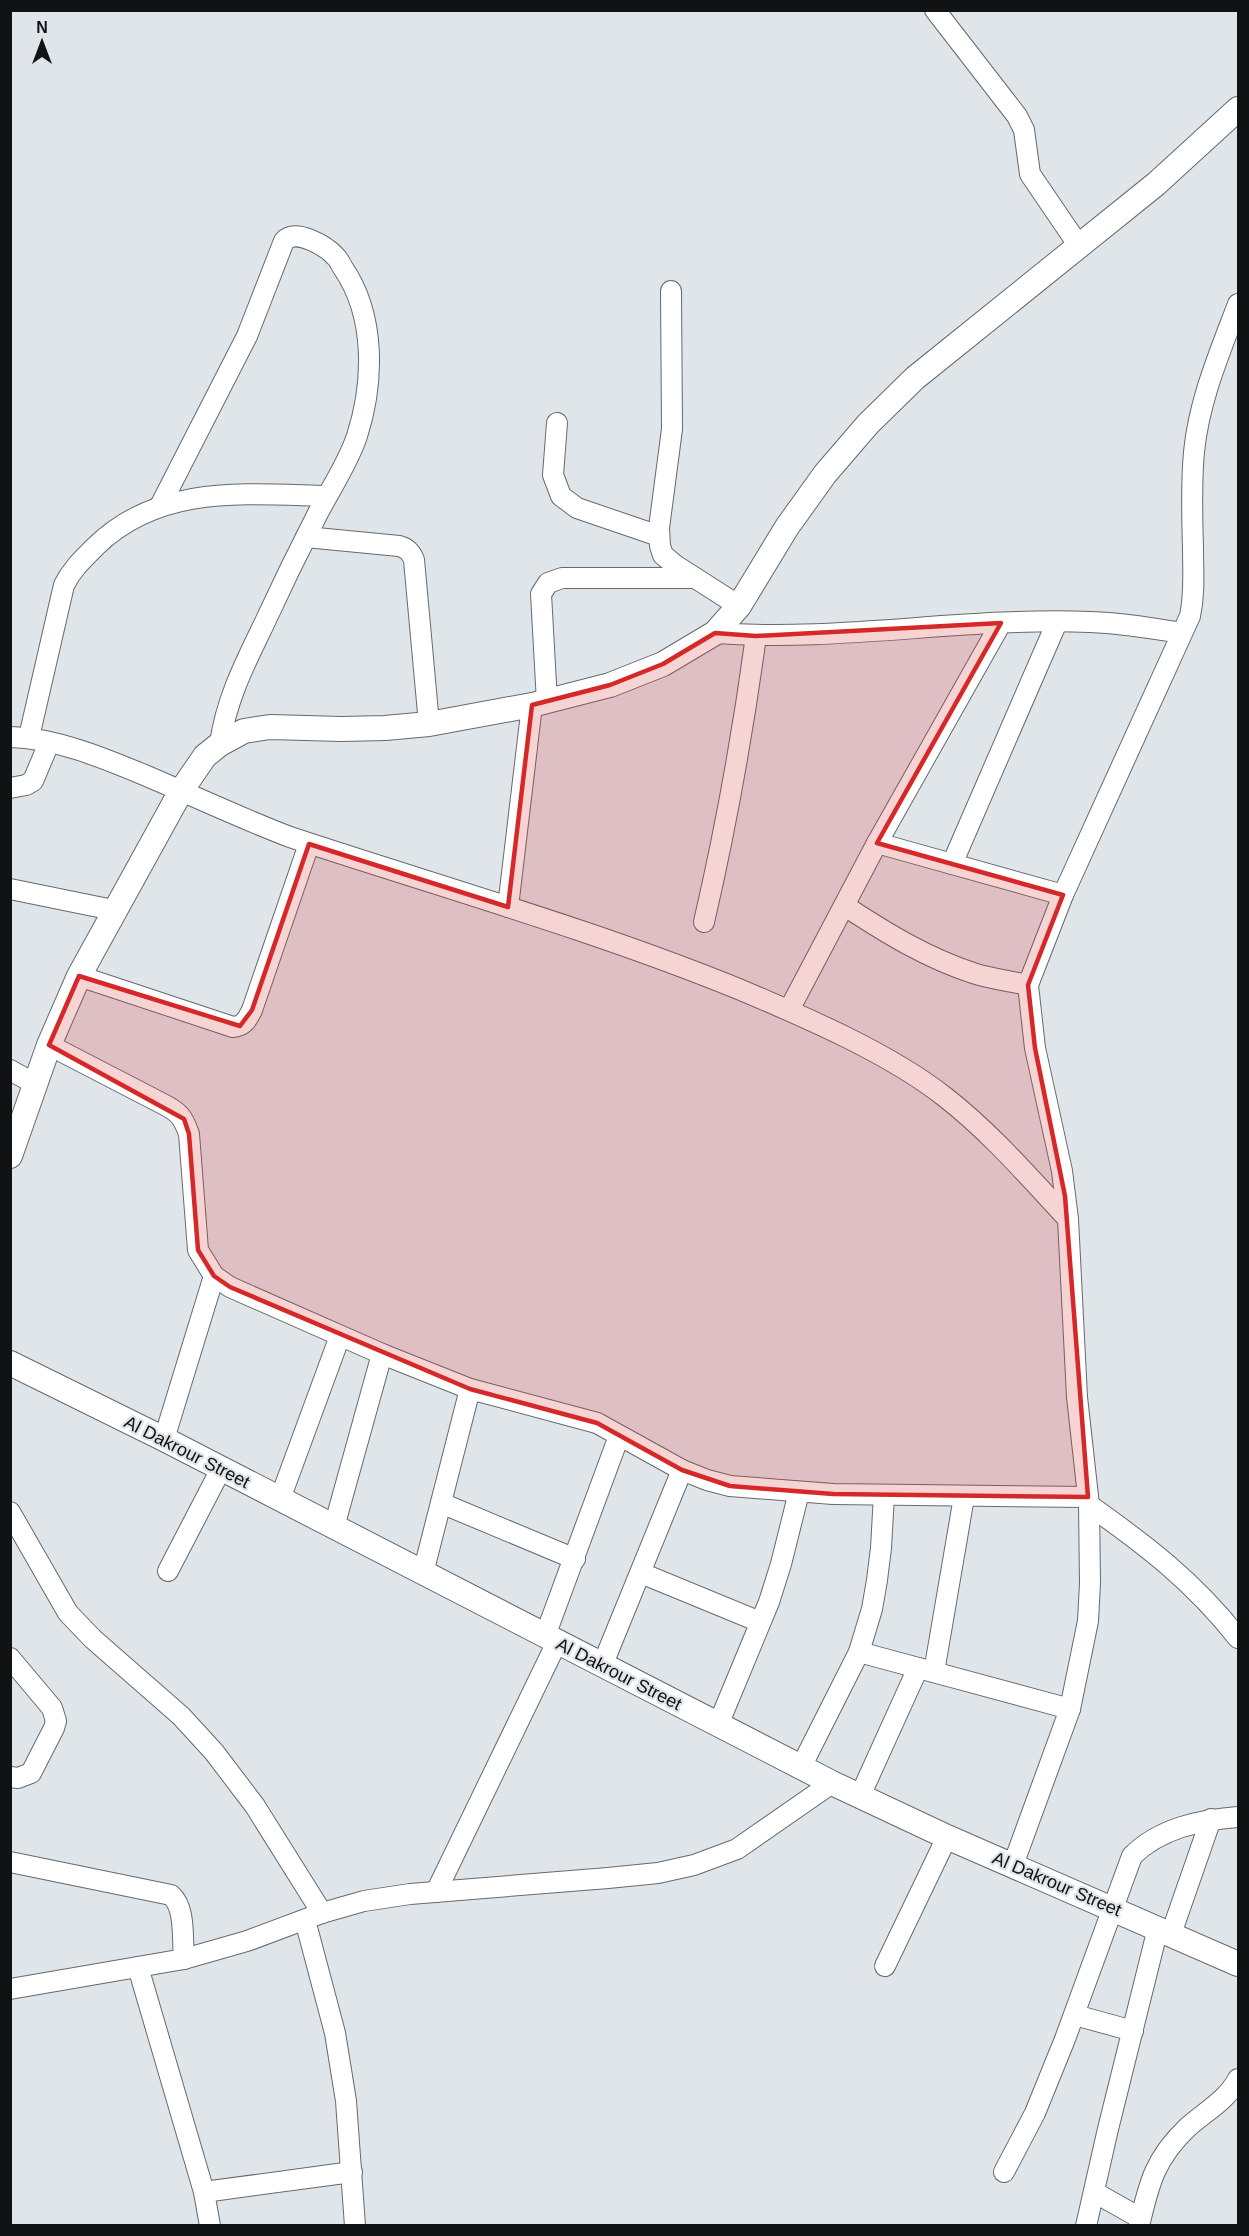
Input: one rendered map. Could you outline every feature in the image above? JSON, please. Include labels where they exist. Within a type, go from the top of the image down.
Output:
[{"type":"street","points":[[935,10],[1017,116],[1024,130],[1030,174],[1079,246]]},
{"type":"street","points":[[10,1156],[49,1045],[79,976],[113,910],[181,790],[205,756],[220,744],[244,731],[270,727],[341,729],[429,724],[539,704],[610,685],[663,664],[715,633],[739,606],[787,527],[825,474],[868,424],[915,378],[1164,177],[1239,109]]},
{"type":"street","points":[[160,506],[247,336],[281,247],[287,238],[294,236],[310,241],[335,256],[358,295],[365,318],[369,349],[361,420],[348,457],[306,537],[231,694],[220,744]]},
{"type":"street","points":[[671,291],[672,429],[659,536],[663,555],[739,606]]},
{"type":"street","points":[[1013,1865],[1070,1709],[1088,1620],[1090,1582],[1088,1501],[1077,1397],[1068,1219],[1062,1171],[1035,1048],[1028,986],[1063,895],[1190,616],[1194,588],[1192,503],[1194,452],[1199,417],[1210,377],[1239,304]]},
{"type":"street","points":[[557,423],[553,475],[561,496],[577,508],[659,536]]},
{"type":"street","points":[[327,496],[233,494],[200,497],[160,506],[120,526],[108,535],[70,574],[64,585],[20,737],[107,759],[241,818],[309,844],[677,964],[789,1010],[912,1074],[946,1098],[1006,1153],[1068,1219]]},
{"type":"street","points":[[306,537],[399,546],[411,553],[414,560],[429,724]]},
{"type":"street","points":[[508,907],[539,704],[541,594],[548,583],[562,578],[695,578]]},
{"type":"street","points":[[715,633],[756,636],[1057,622],[1133,625],[1181,633]]},
{"type":"street","points":[[952,864],[1057,622]]},
{"type":"street","points":[[789,1010],[878,843],[1001,623]]},
{"type":"street","points":[[704,922],[731,799],[756,636]]},
{"type":"street","points":[[10,788],[33,781],[49,743]]},
{"type":"street","points":[[878,843],[1063,895]]},
{"type":"street","points":[[79,976],[233,1027],[240,1026],[247,1020],[252,1010],[309,844]]},
{"type":"street","points":[[10,889],[113,910]]},
{"type":"street","points":[[845,906],[889,935],[918,950],[974,973],[1028,986]]},
{"type":"street","points":[[49,1045],[174,1110],[184,1119],[189,1134],[198,1250],[214,1276],[230,1287],[382,1354],[470,1389],[597,1423],[682,1470],[730,1486],[884,1496],[1088,1501],[1147,1545],[1176,1571],[1203,1596],[1239,1638]]},
{"type":"street","points":[[10,1070],[35,1084]]},
{"type":"street","points":[[164,1439],[214,1276]]},
{"type":"street","points":[[280,1499],[340,1335]]},
{"type":"street","points":[[334,1527],[382,1354]]},
{"type":"street","name":"Al Dakrour Street","points":[[10,1363],[164,1439],[832,1783],[947,1837],[1239,1964]]},
{"type":"street","points":[[423,1573],[470,1389]]},
{"type":"street","points":[[435,1892],[551,1640],[574,1559],[619,1436]]},
{"type":"street","points":[[168,1571],[221,1469]]},
{"type":"street","points":[[602,1666],[682,1470]]},
{"type":"street","points":[[718,1725],[781,1564],[799,1492]]},
{"type":"street","points":[[801,1767],[859,1652],[872,1609],[877,1580],[884,1496]]},
{"type":"street","points":[[860,1796],[926,1670],[964,1497]]},
{"type":"street","points":[[441,1503],[574,1559]]},
{"type":"street","points":[[10,1512],[68,1613],[93,1640],[182,1716],[214,1752],[255,1806],[313,1916],[346,2101],[355,2226]]},
{"type":"street","points":[[641,1573],[760,1622]]},
{"type":"street","points":[[859,1652],[1070,1709]]},
{"type":"street","points":[[10,1658],[52,1708],[56,1721],[50,1738],[31,1773],[18,1778],[10,1777]]},
{"type":"street","points":[[10,1989],[184,1959],[246,1941],[313,1916],[364,1901],[435,1892],[658,1873],[694,1865],[737,1849],[832,1783]]},
{"type":"street","points":[[1004,2172],[1035,2113],[1075,2014],[1131,1856],[1143,1844],[1161,1835],[1211,1819],[1239,1817]]},
{"type":"street","points":[[1086,2226],[1132,2031],[1165,1931],[1211,1819]]},
{"type":"street","points":[[885,1966],[947,1837]]},
{"type":"street","points":[[10,1862],[171,1895],[177,1900],[180,1909],[184,1959]]},
{"type":"street","points":[[138,1967],[204,2192],[210,2226]]},
{"type":"street","points":[[1075,2014],[1132,2031]]},
{"type":"street","points":[[1094,2192],[1140,2222],[1152,2174],[1165,2151],[1188,2127],[1222,2100],[1239,2079]]},
{"type":"street","points":[[204,2192],[352,2172]]},
{"type":"highlighted area","points":[[1001,623],[877,843],[1063,895],[1028,985],[1035,1048],[1065,1196],[1088,1497],[833,1494],[730,1486],[682,1470],[597,1423],[470,1389],[230,1287],[214,1276],[198,1250],[189,1134],[184,1119],[49,1045],[79,976],[240,1026],[252,1010],[309,844],[508,907],[532,705],[610,685],[663,664],[715,633],[756,636]]}]
